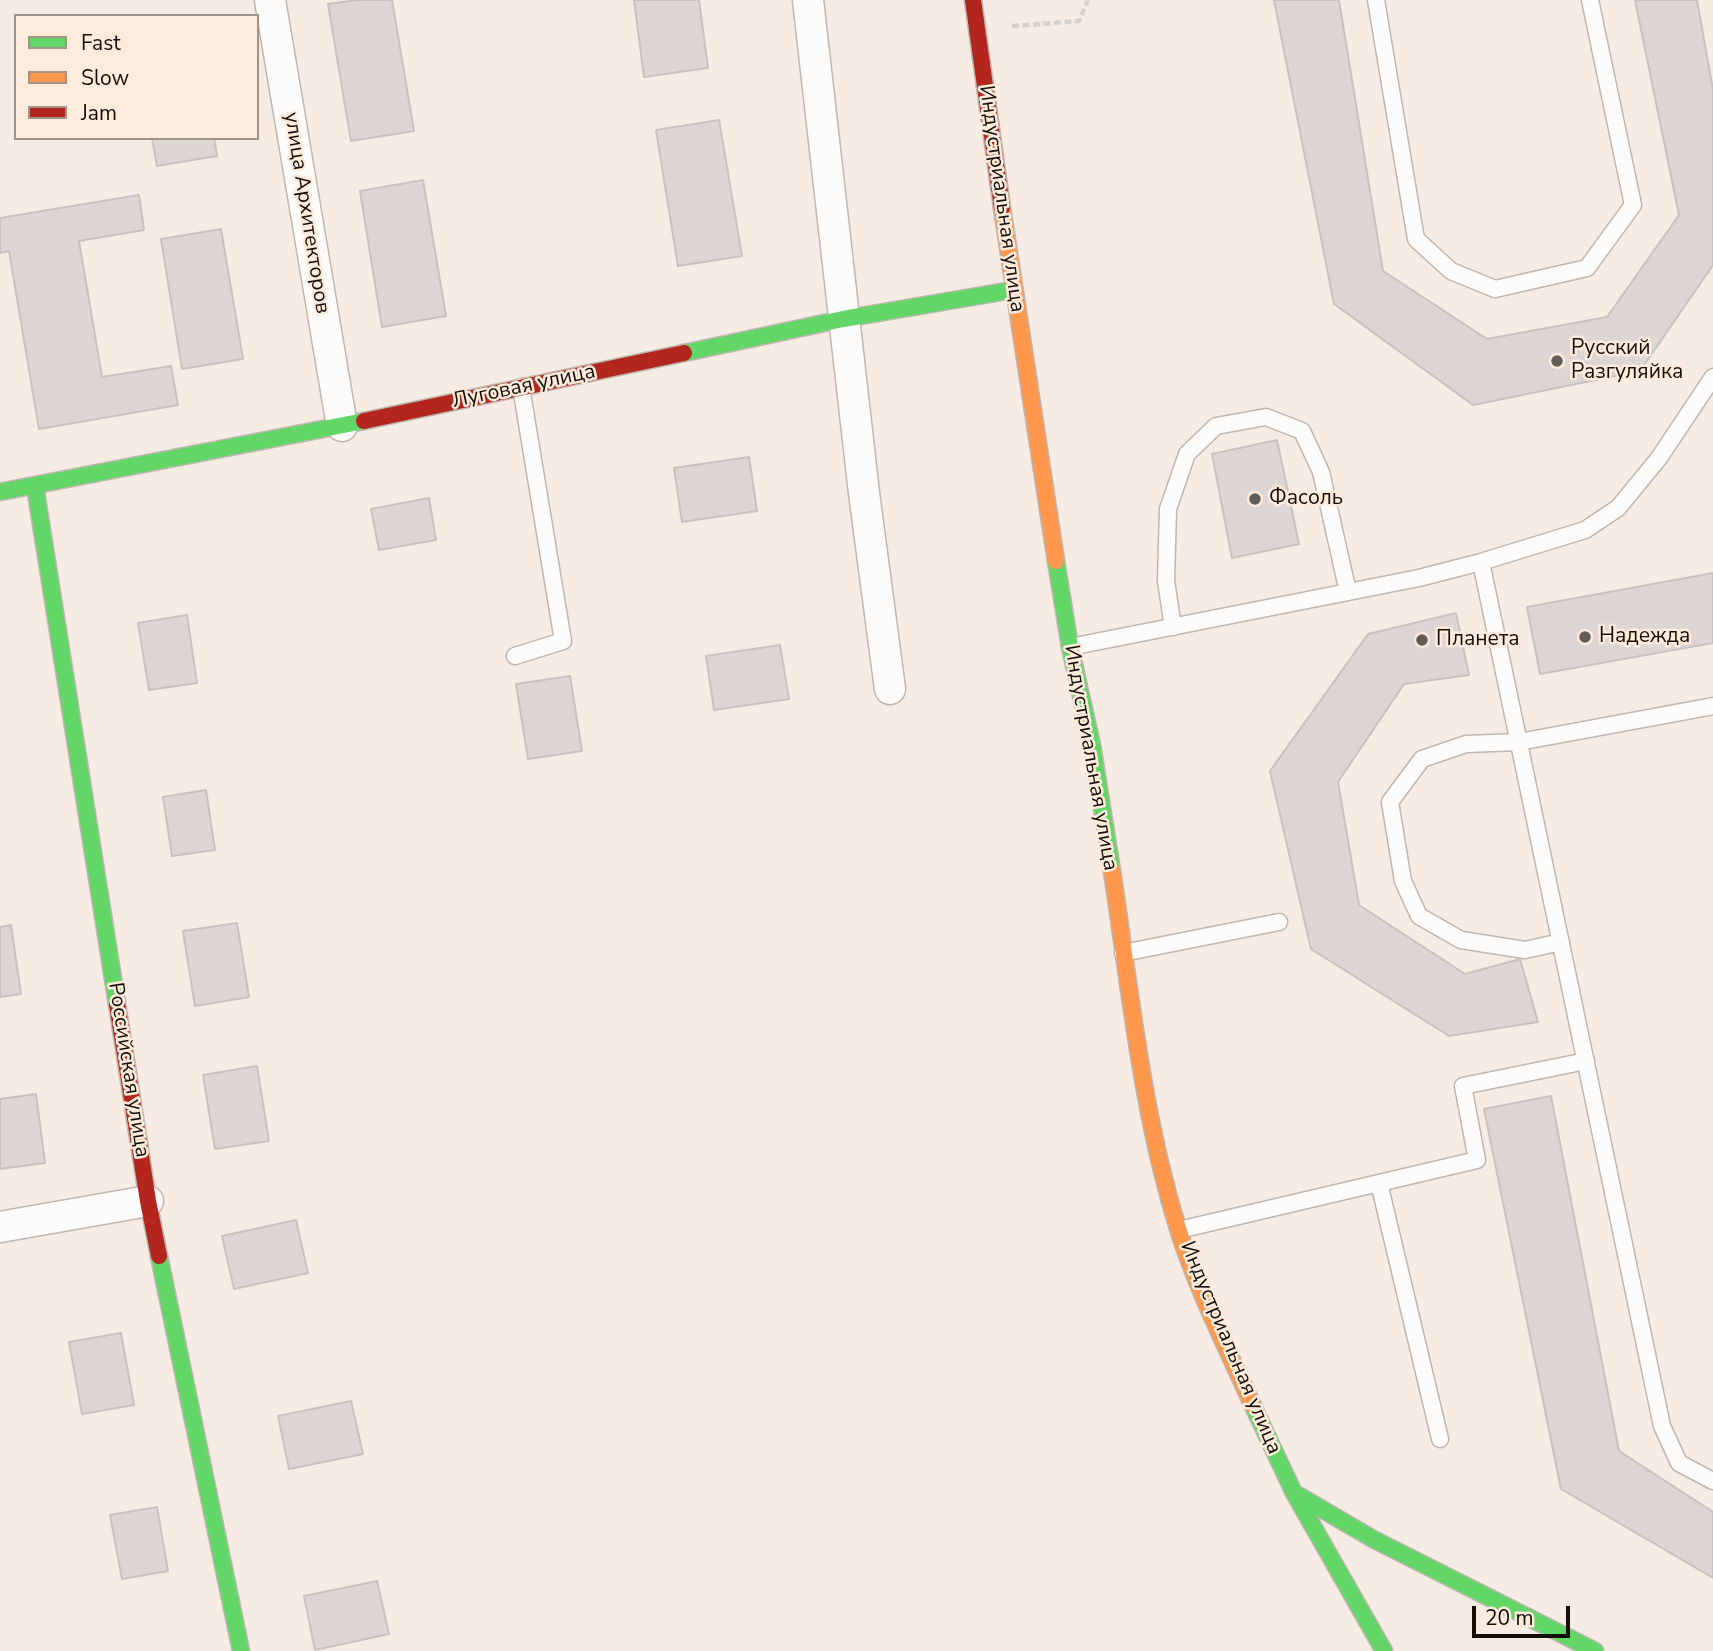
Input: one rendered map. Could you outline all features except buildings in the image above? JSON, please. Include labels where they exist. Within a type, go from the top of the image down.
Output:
[{"type":"street","name":"улица Архитекторов","points":[[270,0],[342,426]]},
{"type":"street","points":[[808,0],[843,319],[890,689]]},
{"type":"street","name":"Индустриальная улица","points":[[973,0],[1013,290],[1070,647],[1092,745],[1152,1132],[1179,1230],[1218,1331],[1294,1493],[1384,1651]]},
{"type":"street","name":"Луговая улица","points":[[0,492],[342,426],[843,319],[1013,290]]},
{"type":"street","name":"Российская улица","points":[[35,486],[148,1201],[241,1651]]},
{"type":"street","points":[[0,1227],[148,1201]]},
{"type":"street","points":[[1294,1493],[1373,1539],[1595,1651]]},
{"type":"lane","points":[[1376,0],[1416,239],[1451,271],[1495,289],[1587,268],[1633,205],[1590,0]]},
{"type":"lane","points":[[1070,647],[1348,592],[1481,562],[1585,530],[1618,508],[1659,458],[1713,377]]},
{"type":"lane","points":[[515,656],[563,641],[521,387]]},
{"type":"lane","points":[[1173,627],[1166,581],[1168,509],[1187,454],[1216,426],[1266,417],[1301,431],[1321,472],[1348,592]]},
{"type":"lane","points":[[1481,562],[1662,1426],[1679,1463],[1713,1481]]},
{"type":"lane","points":[[1561,942],[1525,950],[1461,940],[1419,916],[1403,881],[1390,802],[1422,759],[1466,744],[1519,742],[1713,706]]},
{"type":"lane","points":[[1123,953],[1279,922]]},
{"type":"lane","points":[[1179,1230],[1477,1160],[1464,1086],[1586,1061]]},
{"type":"lane","points":[[1379,1183],[1440,1438]]},
{"type":"path","points":[[977,29],[1079,21],[1088,0]]},
{"type":"traffic: fast","points":[[684,353],[843,319],[1013,290]]},
{"type":"traffic: fast","points":[[0,492],[364,421]]},
{"type":"traffic: fast","points":[[35,486],[117,1004]]},
{"type":"traffic: fast","points":[[1056,561],[1070,647],[1092,745],[1112,871]]},
{"type":"traffic: fast","points":[[159,1256],[241,1651]]},
{"type":"traffic: fast","points":[[1253,1406],[1294,1493],[1384,1651]]},
{"type":"traffic: fast","points":[[1296,1494],[1373,1539],[1595,1651]]},
{"type":"traffic: slow","points":[[1002,208],[1056,561]]},
{"type":"traffic: slow","points":[[1112,871],[1148,1106],[1169,1199],[1199,1285],[1253,1406]]},
{"type":"traffic: jam","points":[[973,0],[1002,208]]},
{"type":"traffic: jam","points":[[364,421],[684,353]]},
{"type":"traffic: jam","points":[[117,1004],[159,1256]]},
{"type":"place","name":"Русский Разгуляйка","points":[[1557,361]]},
{"type":"place","name":"Фасоль","points":[[1255,499]]},
{"type":"place","name":"Надежда","points":[[1585,637]]},
{"type":"place","name":"Планета","points":[[1422,640]]}]
